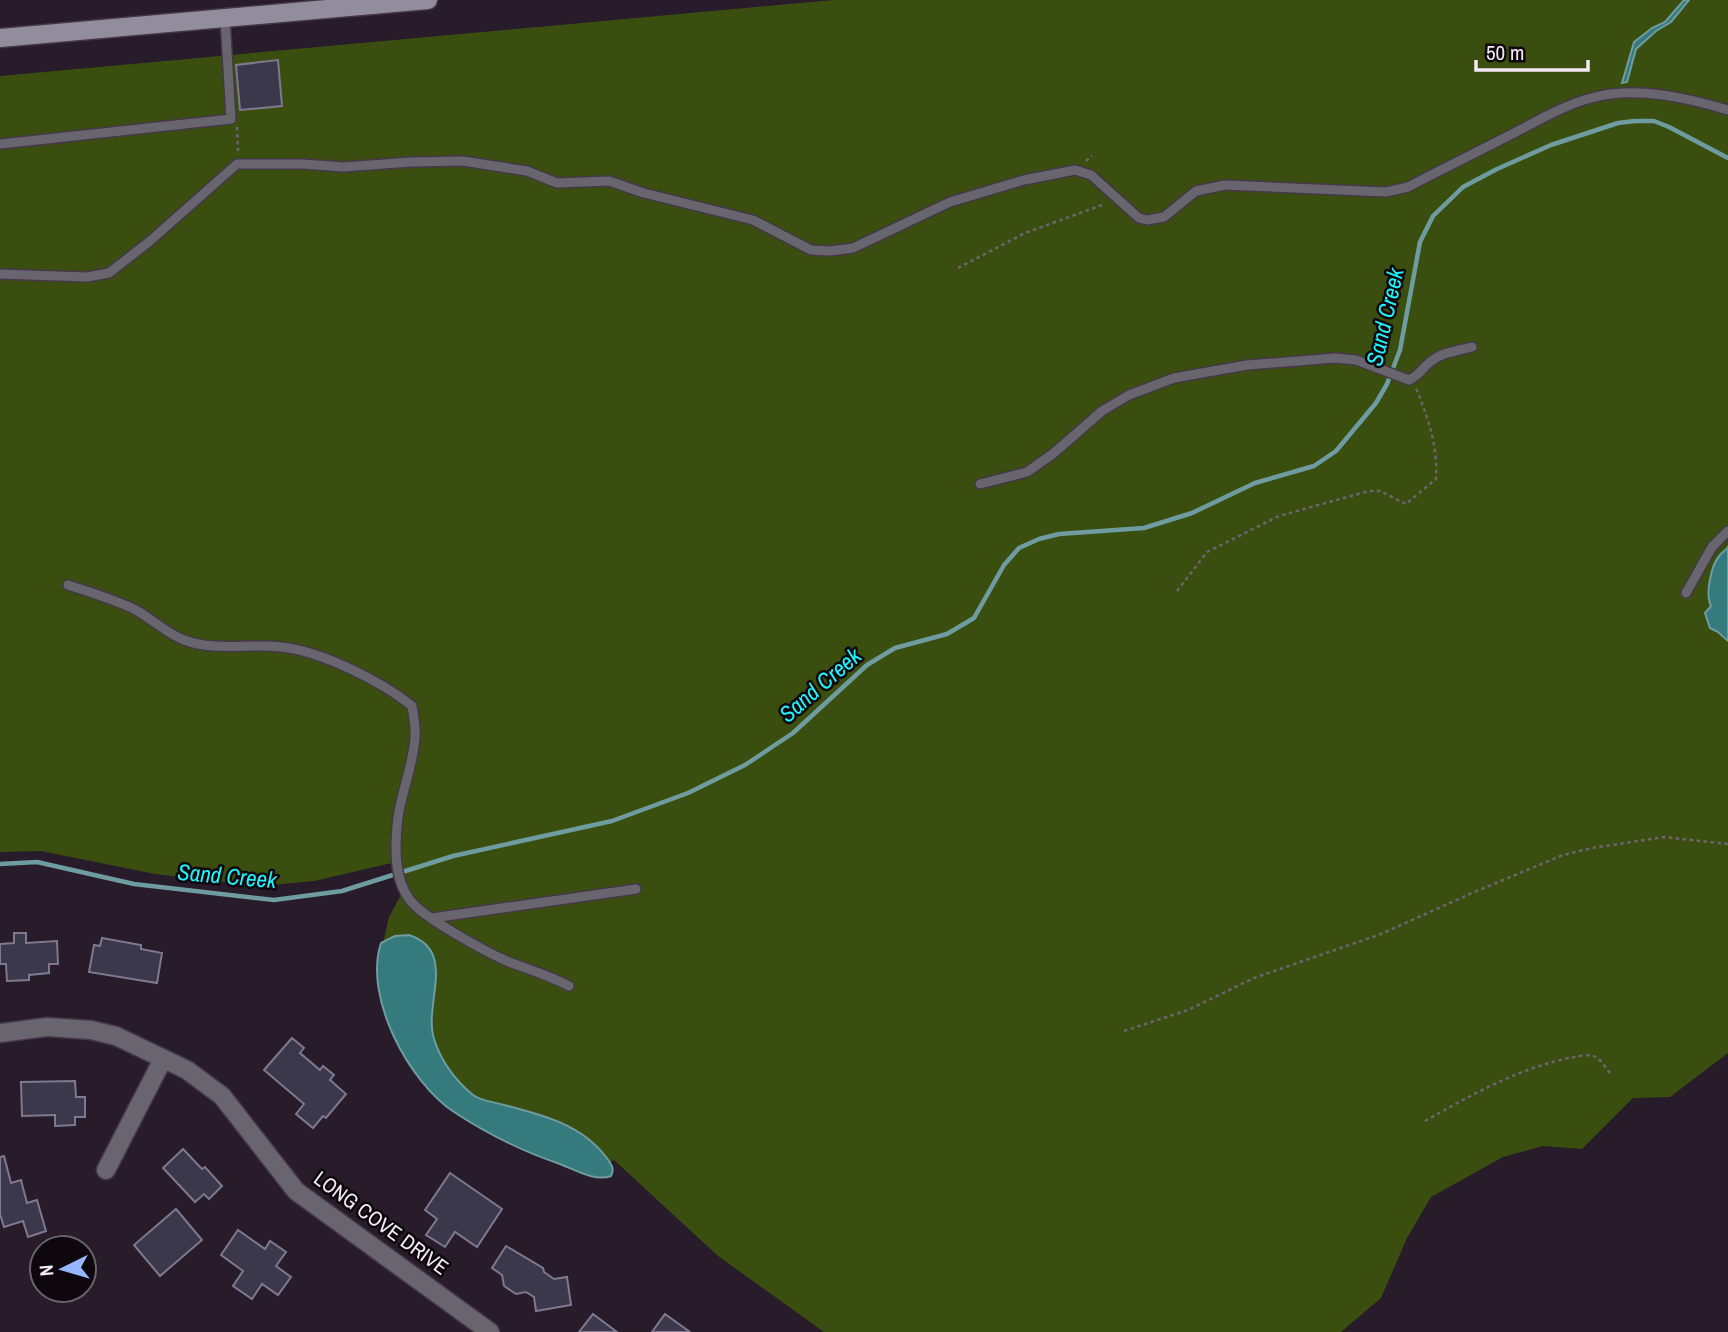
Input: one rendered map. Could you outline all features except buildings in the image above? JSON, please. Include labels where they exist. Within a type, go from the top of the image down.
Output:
[{"type":"main road","points":[[0,38],[428,0]]},
{"type":"street","name":"LONG COVE DRIVE","points":[[0,1033],[47,1027],[91,1030],[116,1036],[187,1070],[222,1096],[296,1191],[491,1332]]},
{"type":"street","points":[[106,1170],[163,1059]]},
{"type":"lane","points":[[0,144],[231,119],[225,18]]},
{"type":"lane","points":[[0,274],[87,277],[109,273],[150,241],[237,164],[303,163],[343,167],[464,161],[527,171],[557,183],[609,181],[644,193],[753,220],[811,250],[830,251],[853,248],[950,202],[1024,180],[1075,170],[1091,175],[1139,218],[1154,220],[1164,217],[1196,191],[1225,185],[1386,192],[1408,187],[1563,108],[1592,98],[1654,93],[1695,100],[1728,110]]},
{"type":"lane","points":[[980,484],[1027,472],[1054,453],[1102,411],[1129,395],[1174,378],[1247,365],[1335,358],[1356,360],[1409,379],[1443,354],[1472,347]]},
{"type":"lane","points":[[1686,593],[1712,547],[1728,531]]},
{"type":"lane","points":[[68,585],[135,609],[184,640],[214,646],[279,646],[332,660],[412,706],[415,739],[396,839],[397,862],[410,901],[432,918],[509,962],[550,975],[569,986]]},
{"type":"lane","points":[[432,918],[636,889]]},
{"type":"path","points":[[231,119],[237,125],[237,164]]},
{"type":"path","points":[[958,268],[1025,233],[1118,200]]},
{"type":"path","points":[[1177,591],[1207,552],[1279,516],[1369,491],[1380,491],[1405,504],[1436,479],[1437,463],[1431,425],[1409,379]]},
{"type":"path","points":[[1124,1031],[1188,1010],[1254,978],[1381,934],[1563,855],[1664,837],[1728,844]]},
{"type":"path","points":[[1425,1121],[1507,1078],[1558,1060],[1591,1056],[1597,1058],[1610,1073]]},
{"type":"green space","points":[[833,0],[1728,0],[1728,1053],[1670,1097],[1633,1098],[1582,1149],[1543,1146],[1503,1157],[1431,1197],[1407,1238],[1381,1298],[1341,1332],[824,1332],[718,1256],[614,1160],[586,1176],[471,1118],[379,961],[389,917],[404,889],[396,862],[314,881],[260,886],[155,874],[41,851],[0,852],[0,76]]},
{"type":"shaded area","points":[[1684,0],[1689,0],[1671,22],[1636,49],[1627,82],[1622,83],[1634,42],[1665,22]]},
{"type":"shaded area","points":[[1728,547],[1728,641],[1710,628],[1705,613],[1711,606],[1709,587],[1714,566]]},
{"type":"shaded area","points":[[409,935],[424,943],[432,953],[436,966],[432,1010],[434,1039],[455,1076],[476,1097],[560,1122],[585,1136],[609,1162],[612,1168],[611,1176],[586,1174],[506,1141],[454,1112],[421,1081],[394,1036],[378,988],[377,965],[381,943],[395,936]]},
{"type":"waterway","name":"Sand Creek","points":[[0,864],[37,862],[134,884],[274,900],[342,891],[453,856],[612,821],[688,793],[745,765],[793,733],[867,665],[895,648],[947,634],[974,618],[1004,565],[1019,548],[1059,534],[1144,528],[1192,513],[1255,483],[1314,466],[1336,451],[1376,403],[1387,384],[1400,350],[1420,242],[1433,216],[1463,187],[1551,145],[1618,123],[1635,121],[1654,121],[1728,158]]}]
